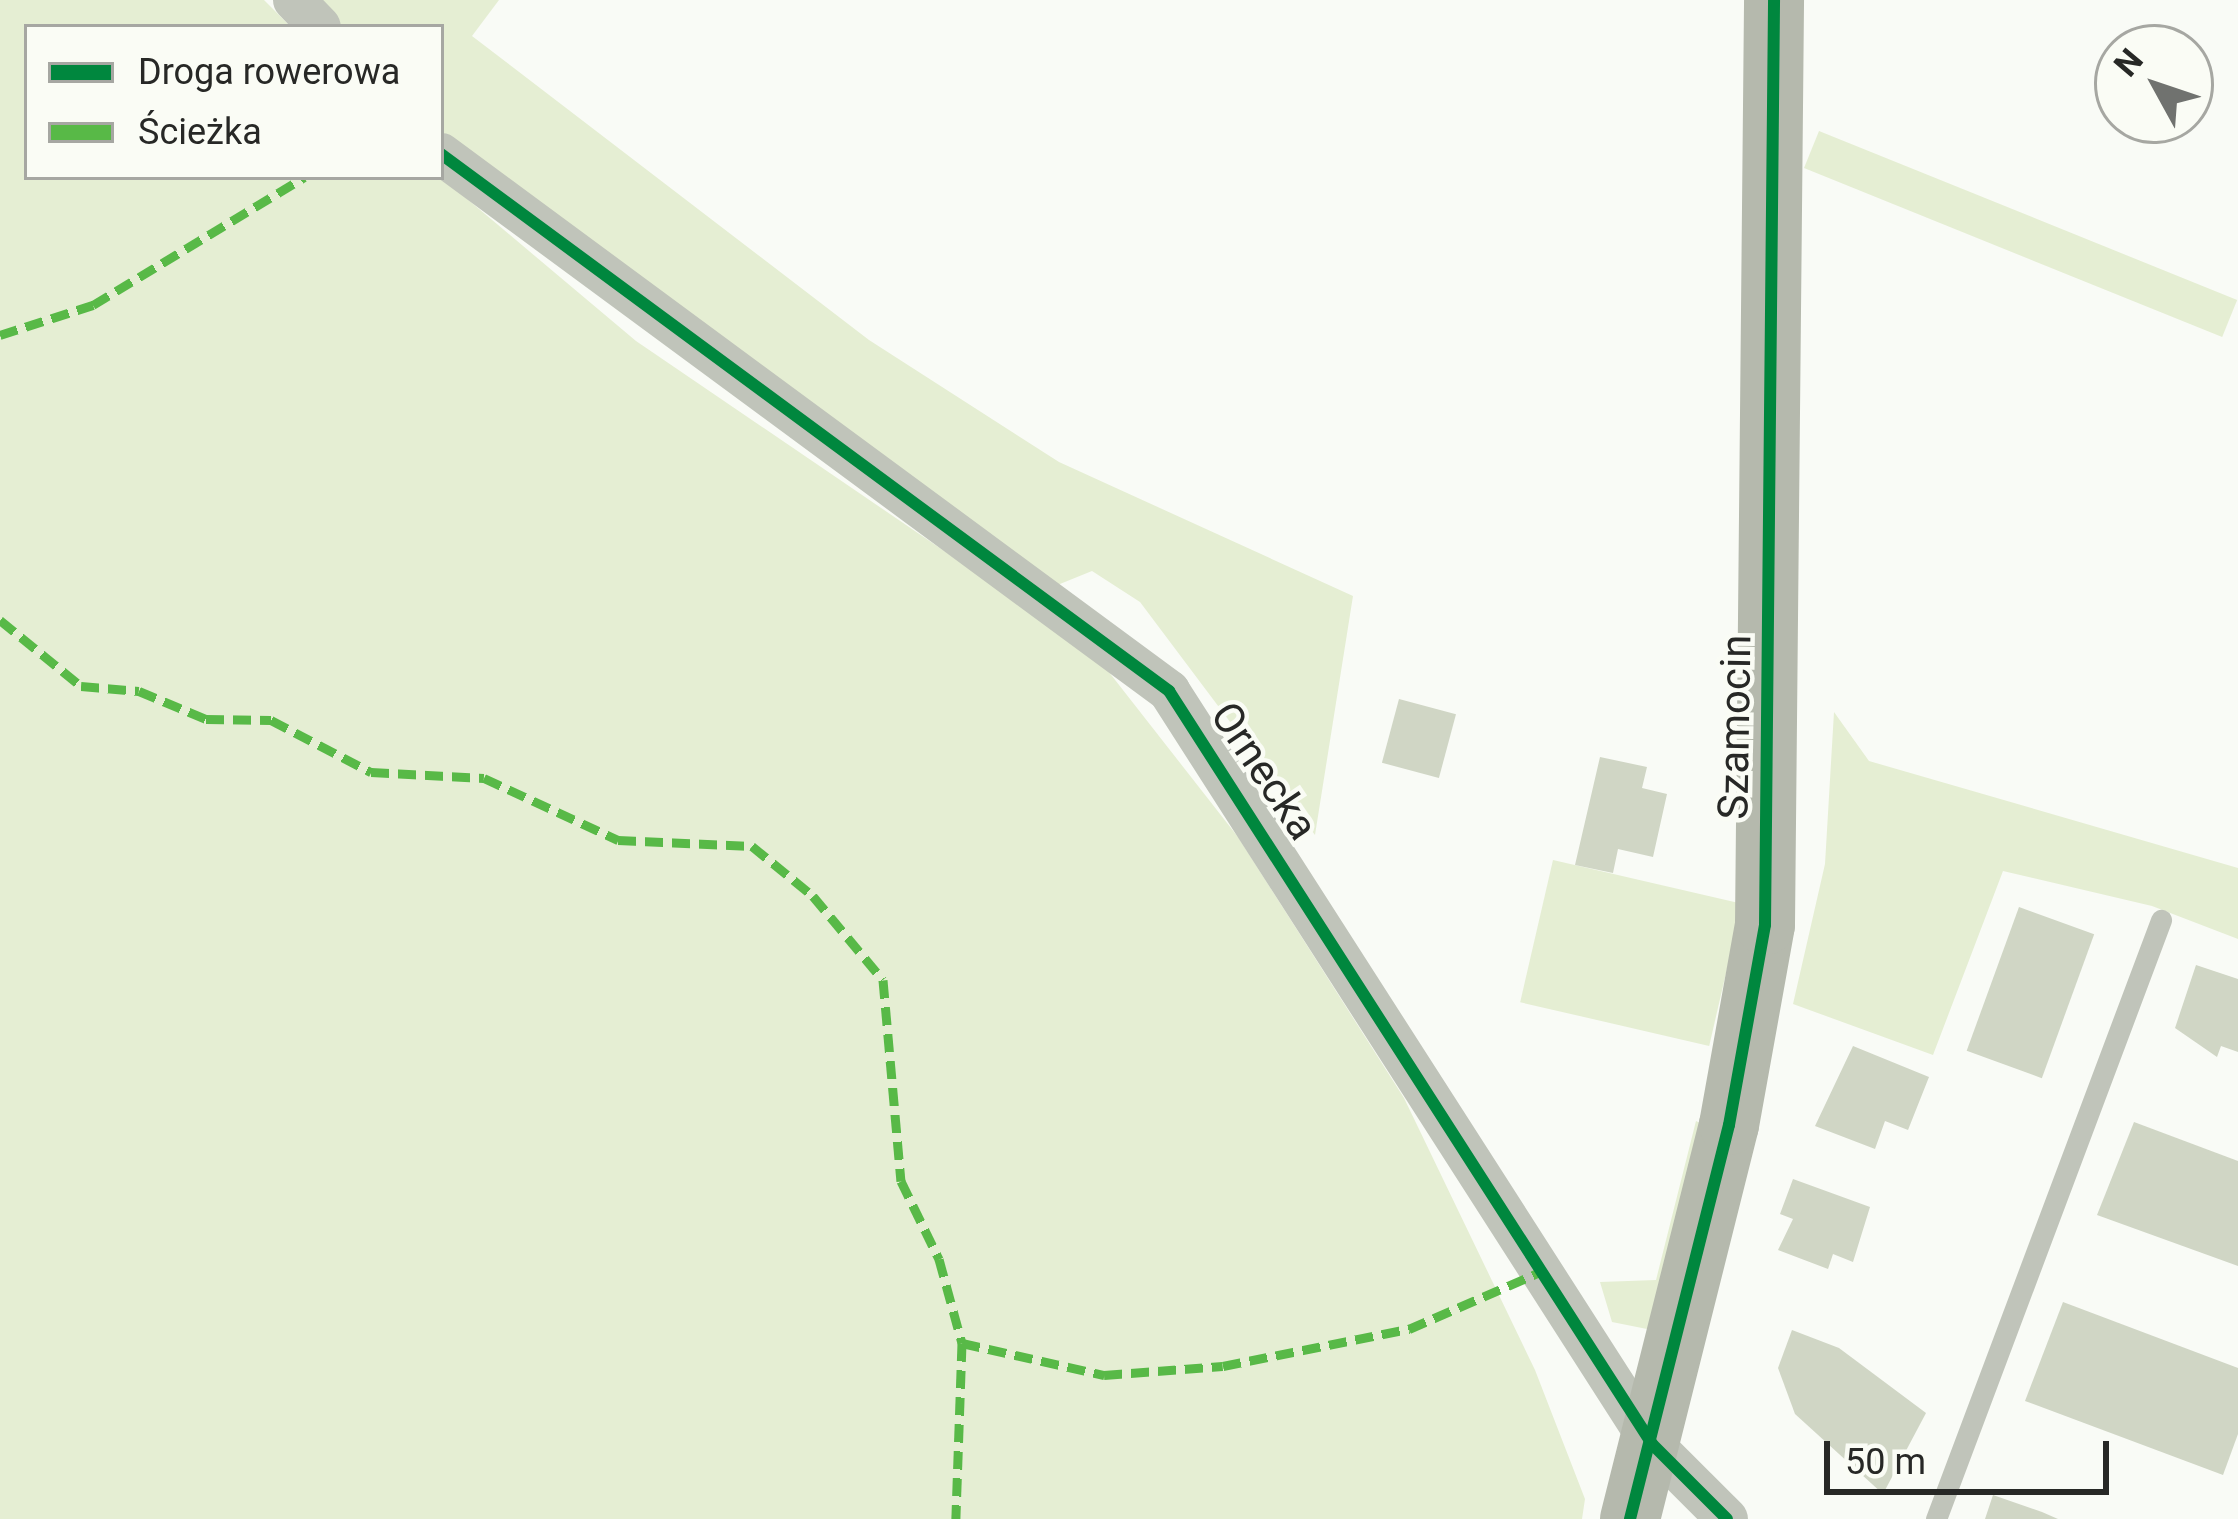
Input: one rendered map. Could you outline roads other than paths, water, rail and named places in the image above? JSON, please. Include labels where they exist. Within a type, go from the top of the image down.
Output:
[{"type":"street","points":[[294,0],[317,24]]},
{"type":"street","name":"Szamocin","points":[[1630,1519],[1729,1125],[1765,925],[1774,0]]},
{"type":"street","name":"Ornecka","points":[[444,156],[1169,692],[1652,1444],[1726,1519]]},
{"type":"lane","points":[[1936,1519],[2161,920]]}]
